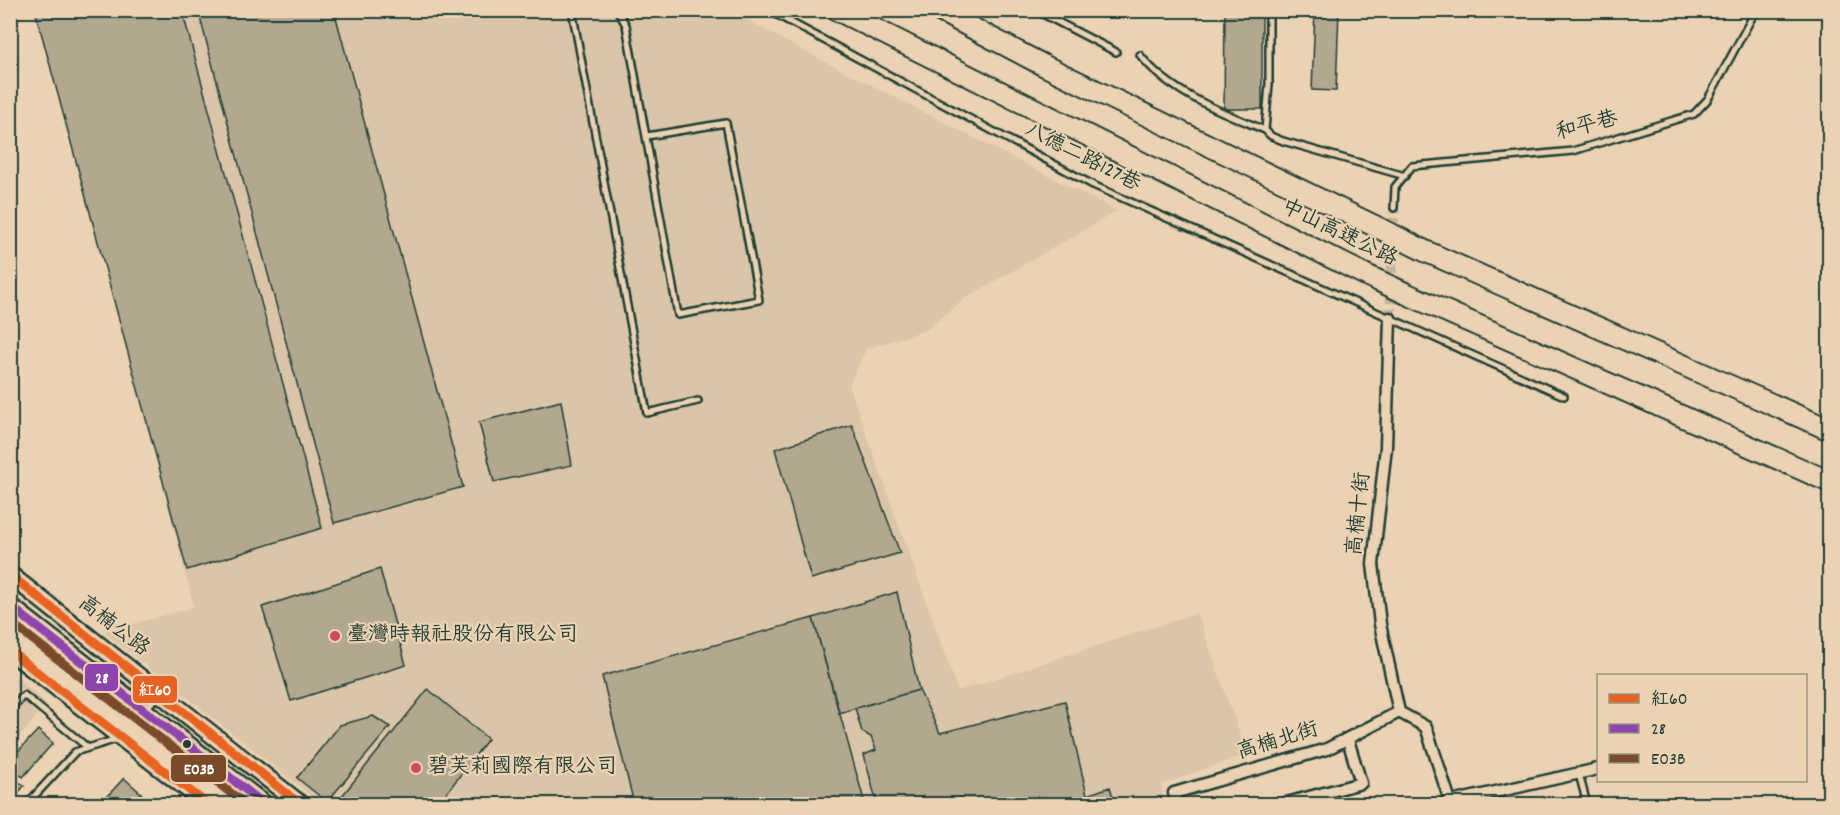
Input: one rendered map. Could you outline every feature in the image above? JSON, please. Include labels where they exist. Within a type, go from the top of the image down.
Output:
[{"type":"highway","name":"中山高速公路","points":[[837,10],[1364,274],[1830,482]]},
{"type":"highway","name":"中山高速公路","points":[[938,10],[1043,65],[1425,251],[1830,430]]},
{"type":"main road","name":"高楠公路","points":[[10,575],[300,804]]},
{"type":"main road","points":[[10,606],[264,804]]},
{"type":"main road","points":[[10,633],[127,732],[207,804]]},
{"type":"main road","points":[[10,651],[231,804]]},
{"type":"street","name":"高楠十街","points":[[1390,318],[1386,447],[1373,564],[1380,624],[1399,712]]},
{"type":"street","name":"高楠北街","points":[[1177,804],[1174,793],[1327,749],[1399,712]]},
{"type":"street","points":[[1399,712],[1426,727],[1451,803],[1597,770]]},
{"type":"street","points":[[1283,804],[1361,783],[1348,740]]},
{"type":"lane","points":[[572,10],[647,413],[698,401]]},
{"type":"lane","points":[[617,10],[626,26],[678,315],[759,300],[726,123],[647,136]]},
{"type":"lane","name":"八德二路127巷","points":[[768,10],[1093,185],[1564,396]]},
{"type":"lane","points":[[1035,10],[1116,52]]},
{"type":"lane","points":[[1265,130],[1269,85],[1269,10]]},
{"type":"lane","name":"和平巷","points":[[1405,176],[1412,166],[1573,151],[1694,114],[1708,99],[1756,10]]},
{"type":"lane","points":[[1140,55],[1147,64],[1210,107],[1265,130],[1271,136],[1405,176],[1395,188],[1394,208]]},
{"type":"lane","points":[[27,804],[75,752],[127,732],[160,692]]},
{"type":"lane","points":[[10,710],[24,695],[87,747]]},
{"type":"lane","points":[[1579,774],[1587,804]]},
{"type":"shaded area","points":[[39,11],[732,11],[783,40],[1117,211],[966,298],[926,330],[866,349],[849,385],[958,691],[1197,613],[1247,754],[1161,785],[1165,804],[322,804],[104,632],[194,607]]},
{"type":"shaded area","points":[[11,672],[47,704],[11,747]]},
{"type":"building","points":[[35,10],[182,10],[322,528],[187,570]]},
{"type":"building","points":[[198,10],[334,10],[463,487],[334,523]]},
{"type":"building","points":[[1225,10],[1262,10],[1262,109],[1224,109]]},
{"type":"building","points":[[1315,10],[1339,10],[1336,91],[1312,90]]},
{"type":"building","points":[[561,401],[572,465],[494,482],[479,422]]},
{"type":"building","points":[[852,425],[900,553],[811,579],[775,449]]},
{"type":"building","name":"臺灣時報社股份有限公司","points":[[380,569],[406,665],[291,701],[262,607]]},
{"type":"building","points":[[897,592],[919,690],[839,713],[813,618]]},
{"type":"building","points":[[813,618],[865,804],[634,804],[602,676]]},
{"type":"building","name":"碧芙莉國際有限公司","points":[[428,689],[488,739],[438,804],[352,804],[342,796]]},
{"type":"building","points":[[919,690],[940,733],[1065,701],[1087,795],[1110,787],[1115,804],[877,804],[864,755],[876,750],[871,737],[862,732],[855,708]]},
{"type":"building","points":[[373,716],[390,727],[327,802],[297,778],[340,725]]},
{"type":"building","points":[[38,730],[53,743],[23,777],[10,767],[10,760]]},
{"type":"building","points":[[10,774],[24,786],[10,802]]},
{"type":"building","points":[[124,778],[153,804],[100,804]]},
{"type":"tunnel","points":[[1390,318],[1394,208]]},
{"type":"transit line","name":"紅60","points":[[10,575],[300,804]]},
{"type":"transit line","name":"28","points":[[10,606],[264,804]]},
{"type":"transit line","name":"E03B","points":[[10,622],[245,804]]},
{"type":"transit line","name":"紅60","points":[[10,651],[207,804]]},
{"type":"place","name":"臺灣時報社股份有限公司","points":[[335,636]]},
{"type":"place","name":"碧芙莉國際有限公司","points":[[416,768]]}]
